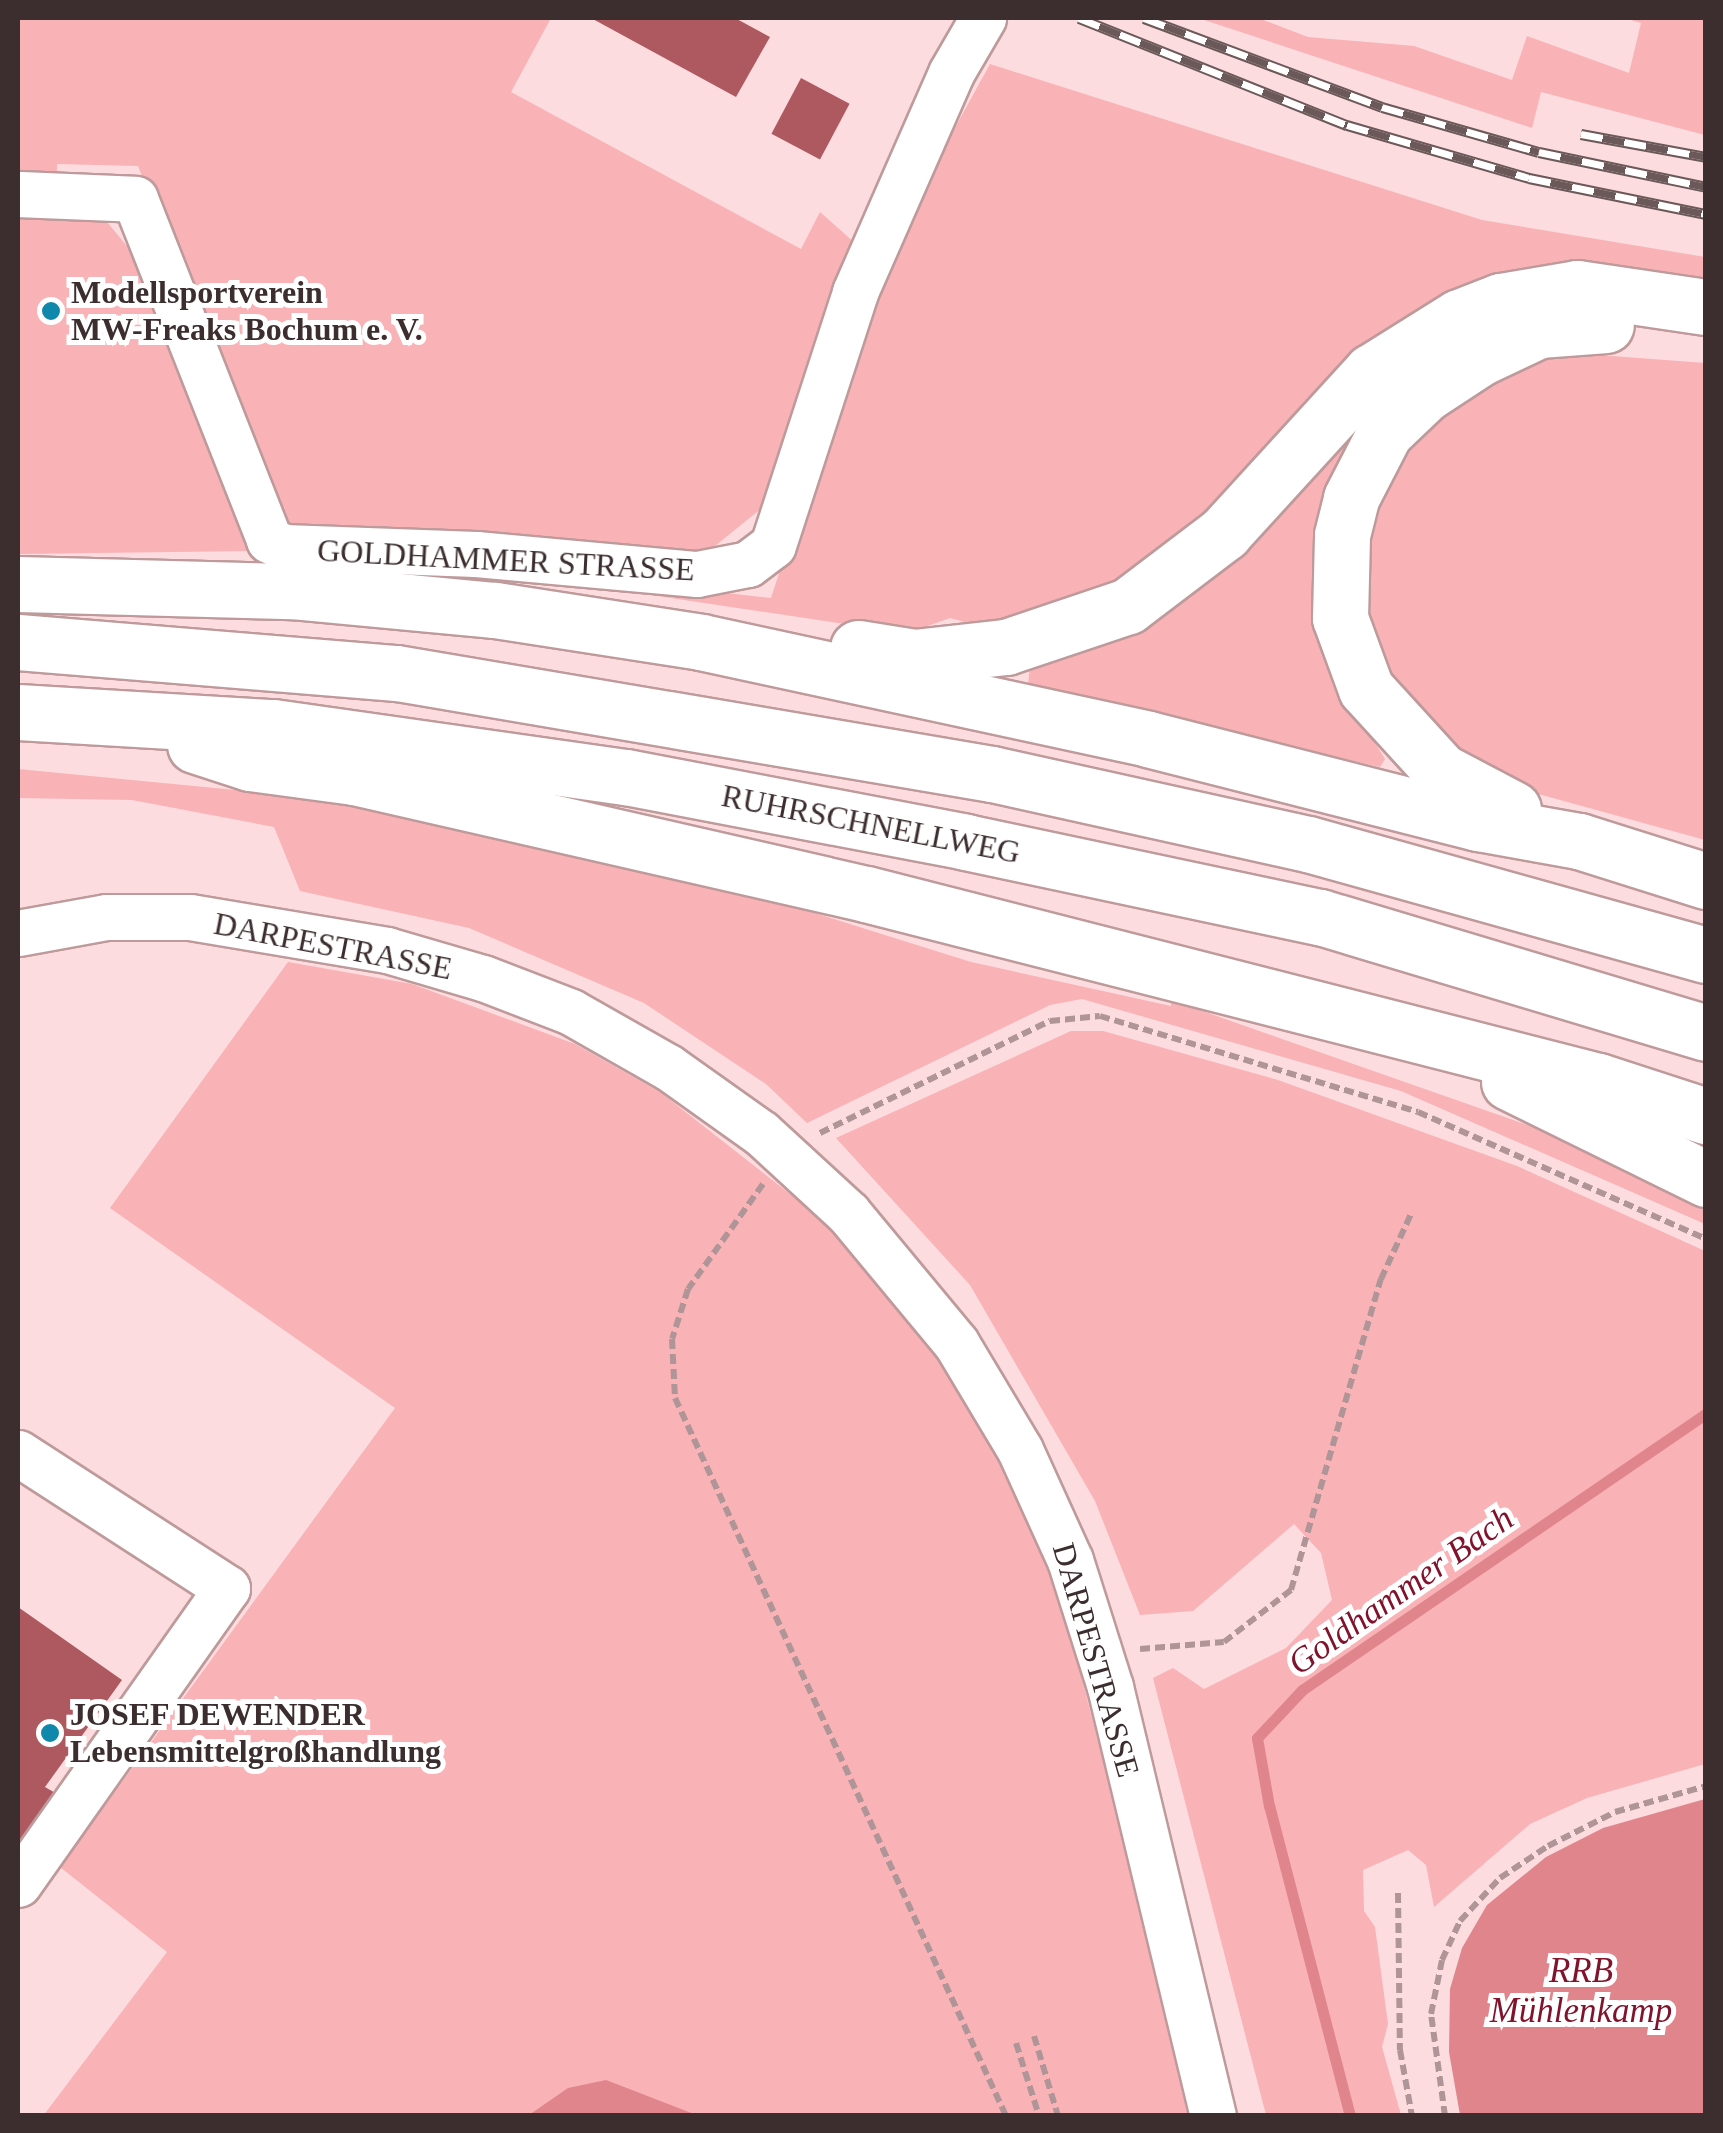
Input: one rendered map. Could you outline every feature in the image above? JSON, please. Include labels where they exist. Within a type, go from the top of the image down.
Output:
[{"type":"highway","points":[[701,642],[812,642],[914,656],[1006,647],[1075,628],[1128,606],[1194,562],[1371,372],[1446,323],[1500,302],[1577,288],[1706,308]]},
{"type":"highway","points":[[1579,841],[1440,772],[1366,689],[1340,618],[1337,578],[1352,498],[1385,432],[1405,412],[1506,344],[1573,324],[1706,343]]},
{"type":"highway","points":[[18,584],[294,590],[495,610],[701,642],[1148,739],[1478,823],[1579,841],[1706,880]]},
{"type":"highway","points":[[18,642],[397,673],[916,760],[1308,844],[1706,956]]},
{"type":"highway","name":"RUHRSCHNELLWEG","points":[[18,712],[273,727],[607,774],[1128,873],[1320,918],[1706,1033]]},
{"type":"highway","points":[[115,720],[250,763],[354,777],[866,894],[1598,1081],[1706,1116]]},
{"type":"highway","points":[[1412,1034],[1706,1179]]},
{"type":"street","name":"GOLDHAMMER STRASSE","points":[[18,194],[135,199],[269,540],[284,547],[476,554],[697,574],[748,564],[773,544],[854,292],[951,74],[983,18]]},
{"type":"street","name":"DARPESTRASSE","points":[[18,933],[106,918],[190,917],[435,962],[618,1038],[717,1100],[786,1155],[884,1251],[956,1344],[1048,1508],[1099,1653],[1213,2116]]},
{"type":"street","points":[[18,1453],[227,1588],[18,1884]]},
{"type":"path","points":[[1006,2116],[674,1398],[672,1340],[688,1289],[786,1155],[1050,1021],[1100,1016],[1418,1112],[1706,1239]]},
{"type":"path","points":[[1099,1653],[1224,1642],[1291,1590],[1381,1280],[1412,1212]]},
{"type":"path","points":[[1445,2116],[1431,2014],[1442,1960],[1460,1920],[1500,1878],[1548,1846],[1615,1812],[1706,1786]]},
{"type":"path","points":[[1398,1893],[1400,2050],[1412,2116]]},
{"type":"path","points":[[1034,2036],[1058,2116]]},
{"type":"path","points":[[1016,2043],[1039,2116]]},
{"type":"shaded area","points":[[18,18],[551,18],[511,92],[801,249],[820,212],[856,244],[783,491],[705,554],[283,532],[138,166],[57,164],[56,218],[102,216],[131,251],[184,360],[250,551],[18,554]]},
{"type":"shaded area","points":[[1198,18],[1258,18],[1308,37],[1414,46],[1512,80],[1527,36],[1629,73],[1641,23],[1624,18],[1705,18],[1705,135],[1541,92],[1532,128]]},
{"type":"shaded area","points":[[990,64],[1482,220],[1705,257],[1705,294],[1562,270],[1147,563],[1055,613],[994,630],[950,618],[922,628],[838,623],[558,581],[619,581],[771,598],[844,374],[918,195]]},
{"type":"shaded area","points":[[1572,353],[1705,363],[1705,840],[1517,788],[1469,765],[1375,660],[1362,616],[1371,515],[1405,448],[1433,417],[1515,364]]},
{"type":"shaded area","points":[[1364,424],[1316,537],[1313,597],[1328,666],[1385,759],[1380,767],[1028,685],[1030,667]]},
{"type":"shaded area","points":[[18,769],[441,810],[697,876],[971,962],[1171,1006],[1171,1000],[1573,1141],[1705,1204],[1705,1224],[1401,1091],[1082,999],[1050,1005],[807,1123],[766,1084],[644,1003],[469,928],[300,891],[274,827],[132,800],[18,798]]},
{"type":"shaded area","points":[[288,962],[412,984],[575,1044],[660,1092],[790,1194],[795,1189],[898,1297],[972,1406],[1060,1593],[1194,2115],[43,2116],[167,1952],[60,1867],[395,1408],[110,1208]]},
{"type":"shaded area","points":[[1071,1031],[1103,1031],[1278,1080],[1517,1166],[1705,1251],[1705,1764],[1587,1798],[1530,1824],[1434,1907],[1426,1865],[1408,1850],[1363,1870],[1364,1911],[1375,1927],[1388,2024],[1382,2047],[1401,2115],[1266,2115],[1153,1678],[1173,1668],[1204,1689],[1286,1648],[1332,1600],[1321,1553],[1294,1524],[1193,1611],[1140,1615],[1095,1501],[970,1285],[836,1138]]},
{"type":"water","name":"RRB Mühlenkamp","points":[[1705,1799],[1705,2115],[1460,2115],[1449,2052],[1450,1989],[1462,1948],[1487,1905],[1546,1857],[1603,1828]]},
{"type":"water","points":[[606,2080],[695,2115],[529,2115],[568,2088]]},
{"type":"building","points":[[591,18],[735,18],[770,37],[736,97]]},
{"type":"building","points":[[801,78],[850,104],[820,159],[771,134]]},
{"type":"building","name":"JOSEF DEWENDER Lebensmittelgroßhandlung","points":[[18,1607],[122,1680],[45,1787],[57,1794],[18,1869]]},
{"type":"waterway","name":"Goldhammer Bach","points":[[1350,2116],[1269,1806],[1257,1738],[1302,1690],[1706,1413]]},
{"type":"railway","points":[[1079,18],[1347,125],[1529,178],[1706,214]]},
{"type":"railway","points":[[1144,18],[1382,107],[1539,152],[1706,187]]},
{"type":"railway","points":[[1581,134],[1706,157]]},
{"type":"place","name":"Modellsportverein MW-Freaks Bochum e. V.","points":[[51,311]]},
{"type":"place","name":"JOSEF DEWENDER Lebensmittelgroßhandlung","points":[[50,1733]]}]
